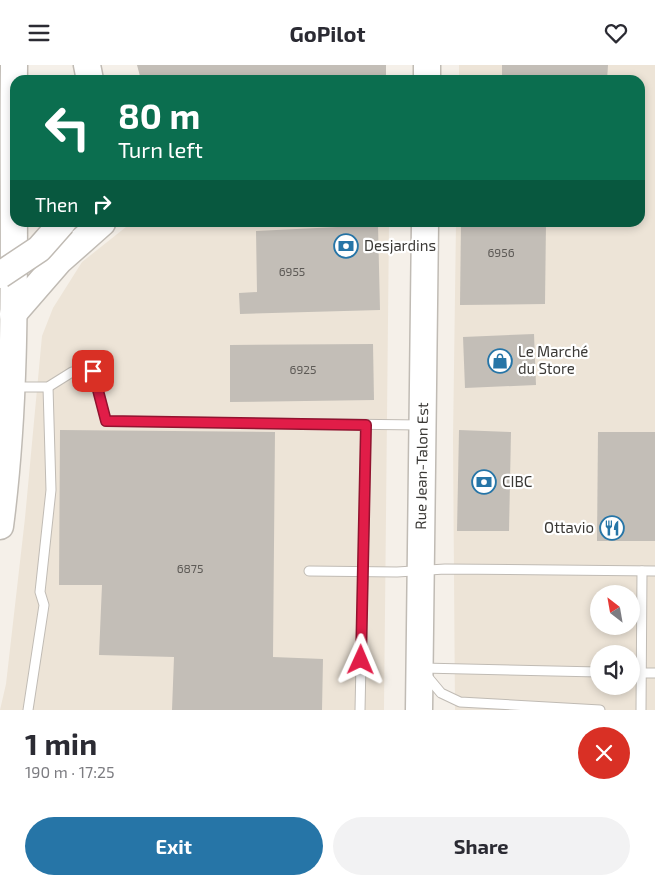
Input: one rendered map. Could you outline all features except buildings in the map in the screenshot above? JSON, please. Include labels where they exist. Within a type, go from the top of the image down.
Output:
[{"type":"main road","points":[[0,525],[8,445],[13,314],[14,227]]},
{"type":"main road","points":[[0,275],[39,249],[58,227]]},
{"type":"main road","points":[[13,314],[59,261],[97,227]]},
{"type":"main road","name":"Rue Jean-Talon Est","points":[[419,710],[425,227]]},
{"type":"lane","points":[[10,387],[48,387],[72,372],[93,371],[106,421],[423,425]]},
{"type":"lane","points":[[28,710],[44,605],[40,592],[51,490],[48,387]]},
{"type":"lane","points":[[360,710],[366,425]]},
{"type":"lane","points":[[309,571],[655,571]]},
{"type":"lane","points":[[641,710],[642,571]]},
{"type":"lane","points":[[420,668],[590,672]]},
{"type":"lane","points":[[420,668],[441,693],[460,702],[600,710]]},
{"type":"lane","points":[[641,673],[655,673]]},
{"type":"shaded area","points":[[459,65],[655,65],[655,710],[455,710],[453,440],[456,227],[645,227],[645,75],[459,75]]},
{"type":"shaded area","points":[[126,227],[389,227],[384,710],[0,710],[6,684],[25,518],[42,336],[53,308],[82,262]]},
{"type":"place","name":"Desjardins","points":[[346,246]]},
{"type":"place","name":"Le Marché du Store","points":[[500,361]]},
{"type":"place","name":"CIBC","points":[[484,482]]},
{"type":"place","name":"Ottavio","points":[[612,528]]},
{"type":"route","points":[[93,371],[106,421],[366,425],[361,660]]}]
